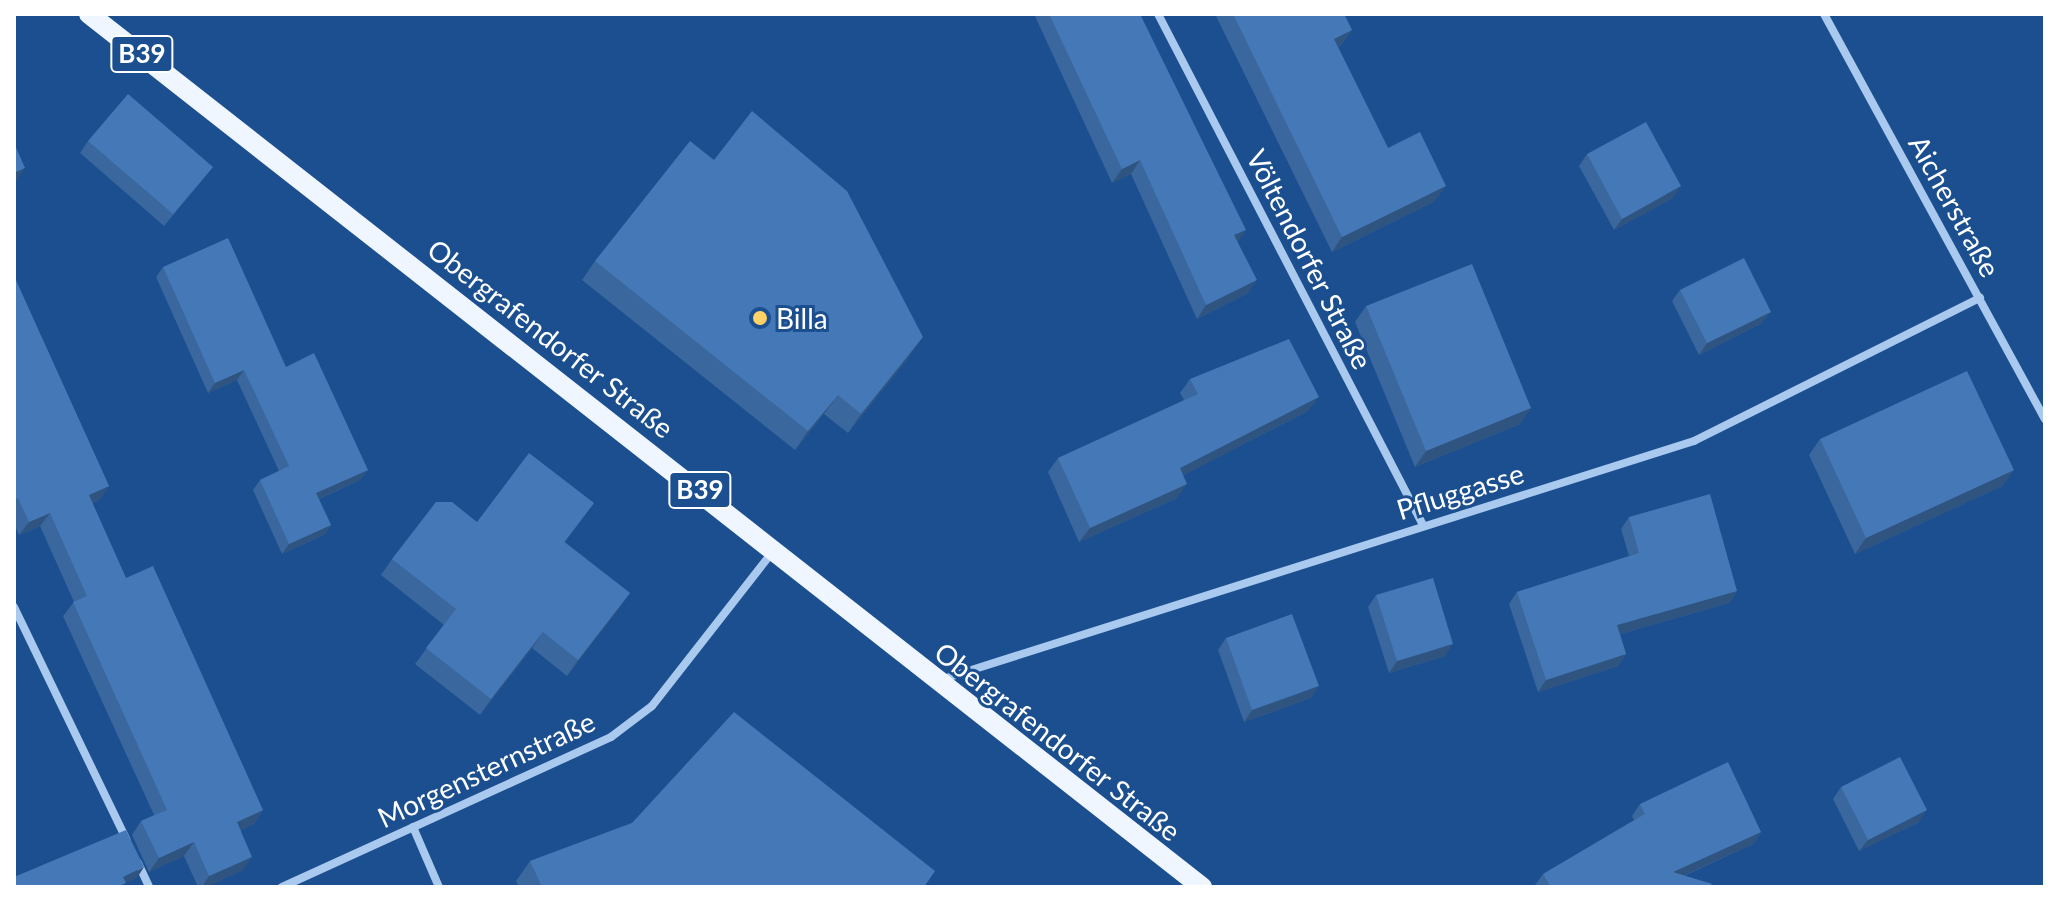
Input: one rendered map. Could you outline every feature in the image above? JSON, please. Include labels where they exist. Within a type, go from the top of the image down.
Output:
[{"type":"main road","name":"Obergrafendorfer Straße","points":[[89,14],[775,549],[934,682],[1202,887]]},
{"type":"street","name":"Völtendorfer Straße","points":[[1158,14],[1423,525]]},
{"type":"street","name":"Aicherstraße","points":[[1824,14],[2045,419]]},
{"type":"street","name":"Pfluggasse","points":[[934,682],[1694,441],[1980,298]]},
{"type":"street","name":"Morgensternstraße","points":[[282,887],[413,827],[555,768],[652,706],[775,549]]},
{"type":"street","points":[[14,607],[149,887]]},
{"type":"street","points":[[413,827],[439,887]]},
{"type":"building","points":[[1049,14],[1140,14],[1246,230],[1234,235],[1257,280],[1206,305],[1140,160],[1122,169]]},
{"type":"building","points":[[1233,14],[1344,14],[1352,30],[1334,39],[1388,148],[1420,132],[1446,186],[1342,237]]},
{"type":"building","points":[[128,94],[213,167],[173,214],[88,141]]},
{"type":"building","name":"Billa","points":[[752,111],[847,191],[923,337],[861,414],[838,395],[808,431],[595,261],[690,141],[714,160]]},
{"type":"building","points":[[1646,122],[1681,186],[1622,219],[1587,154]]},
{"type":"building","points":[[14,143],[25,168],[14,173]]},
{"type":"building","points":[[228,238],[286,367],[314,353],[368,470],[316,493],[331,525],[289,544],[260,480],[289,466],[244,370],[215,383],[163,267]]},
{"type":"building","points":[[1744,258],[1771,312],[1707,343],[1680,290]]},
{"type":"building","points":[[1472,264],[1531,408],[1426,451],[1366,306]]},
{"type":"building","points":[[14,276],[109,486],[89,495],[126,578],[153,566],[263,810],[237,822],[252,857],[209,876],[194,842],[159,858],[141,821],[167,810],[73,602],[87,596],[50,513],[29,522],[18,498],[14,500]]},
{"type":"building","points":[[1289,339],[1319,397],[1180,468],[1187,484],[1090,528],[1058,458],[1198,394],[1190,379]]},
{"type":"building","points":[[1967,371],[2014,470],[1866,538],[1820,439]]},
{"type":"building","points":[[529,453],[594,503],[564,542],[630,593],[578,660],[543,632],[491,699],[426,648],[456,609],[392,559],[436,502],[452,502],[477,522]]},
{"type":"building","points":[[1710,494],[1737,591],[1617,625],[1626,654],[1546,680],[1517,592],[1639,553],[1629,517]]},
{"type":"building","points":[[1433,578],[1453,644],[1397,661],[1376,595]]},
{"type":"building","points":[[1292,614],[1319,686],[1252,710],[1226,638]]},
{"type":"building","points":[[734,712],[935,871],[924,887],[542,887],[530,861],[632,823]]},
{"type":"building","points":[[1900,757],[1927,810],[1868,840],[1841,787]]},
{"type":"building","points":[[1728,762],[1761,832],[1673,872],[1712,884],[1706,887],[1551,887],[1543,874],[1645,814],[1640,804]]},
{"type":"building","points":[[126,830],[144,867],[123,877],[126,883],[117,887],[14,887],[14,877]]},
{"type":"place","name":"Billa","points":[[760,318]]}]
